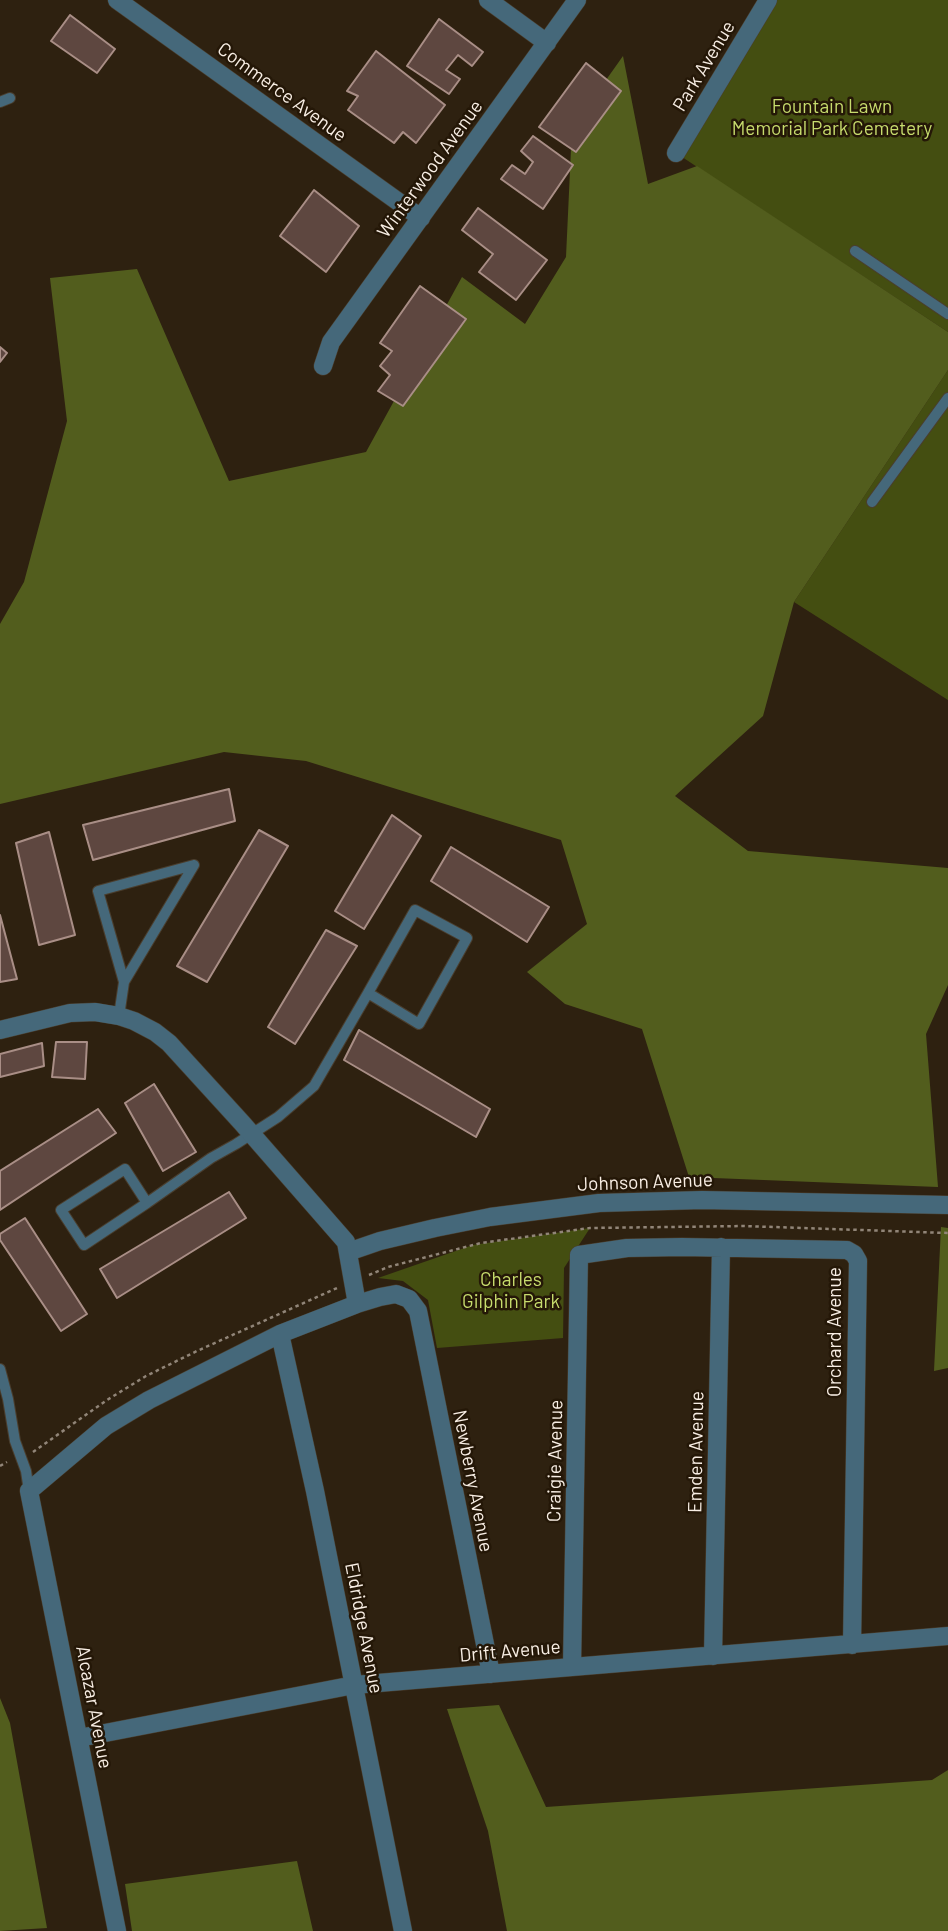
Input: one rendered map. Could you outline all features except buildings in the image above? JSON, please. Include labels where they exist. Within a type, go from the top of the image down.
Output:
[{"type":"street","name":"Commerce Avenue","points":[[117,0],[422,218]]},
{"type":"street","points":[[488,0],[547,43]]},
{"type":"street","name":"Winterwood Avenue","points":[[323,366],[331,342],[578,0]]},
{"type":"street","name":"Park Avenue","points":[[676,153],[768,0]]},
{"type":"street","points":[[0,1030],[70,1013],[95,1012],[119,1016],[155,1032],[169,1043],[346,1242],[357,1304],[280,1334],[149,1400],[107,1426],[29,1491]]},
{"type":"street","name":"Johnson Avenue","points":[[348,1252],[435,1227],[598,1203],[702,1200],[948,1205]]},
{"type":"street","name":"Orchard Avenue","points":[[579,1255],[627,1248],[721,1247],[847,1250],[854,1254],[858,1261],[852,1645]]},
{"type":"street","name":"Emden Avenue","points":[[713,1656],[721,1247]]},
{"type":"street","name":"Craigie Avenue","points":[[572,1667],[579,1255]]},
{"type":"street","name":"Newberry Avenue","points":[[357,1304],[396,1294],[409,1299],[418,1311],[491,1674]]},
{"type":"street","name":"Eldridge Avenue","points":[[280,1334],[315,1491],[403,1931]]},
{"type":"street","name":"Alcazar Avenue","points":[[29,1491],[117,1931]]},
{"type":"street","name":"Drift Avenue","points":[[79,1738],[354,1685],[948,1636]]},
{"type":"lane","points":[[855,251],[948,314]]},
{"type":"lane","points":[[872,502],[948,398]]},
{"type":"lane","points":[[119,1016],[124,982],[194,865],[98,891],[124,982]]},
{"type":"lane","points":[[147,1203],[125,1169],[61,1210],[84,1245],[147,1203],[211,1158],[278,1117],[314,1086],[415,910],[467,938],[419,1024],[368,993]]},
{"type":"lane","points":[[0,1369],[29,1491]]},
{"type":"green space","name":"Fountain Lawn Memorial Park Cemetery","points":[[768,0],[948,0],[948,332],[676,153]]},
{"type":"green space","points":[[623,56],[648,184],[697,166],[948,332],[948,370],[794,602],[763,716],[675,796],[748,851],[948,868],[948,985],[926,1034],[938,1187],[689,1177],[642,1029],[565,1004],[527,972],[587,924],[561,840],[306,761],[224,752],[0,804],[0,624],[24,582],[67,421],[50,278],[137,269],[229,481],[366,452],[462,277],[525,324],[566,257],[572,128]]},
{"type":"green space","points":[[948,370],[948,700],[794,602]]},
{"type":"green space","points":[[941,1227],[948,1228],[948,1368],[934,1371]]},
{"type":"green space","name":"Charles Gilphin Park","points":[[590,1228],[564,1268],[563,1338],[437,1348],[428,1300],[403,1281],[378,1278],[473,1245]]},
{"type":"green space","points":[[0,1698],[10,1723],[47,1928],[0,1931]]},
{"type":"green space","points":[[499,1705],[546,1807],[932,1780],[948,1770],[948,1931],[507,1931],[488,1831],[447,1709]]},
{"type":"green space","points":[[297,1861],[313,1931],[132,1931],[125,1884]]}]
